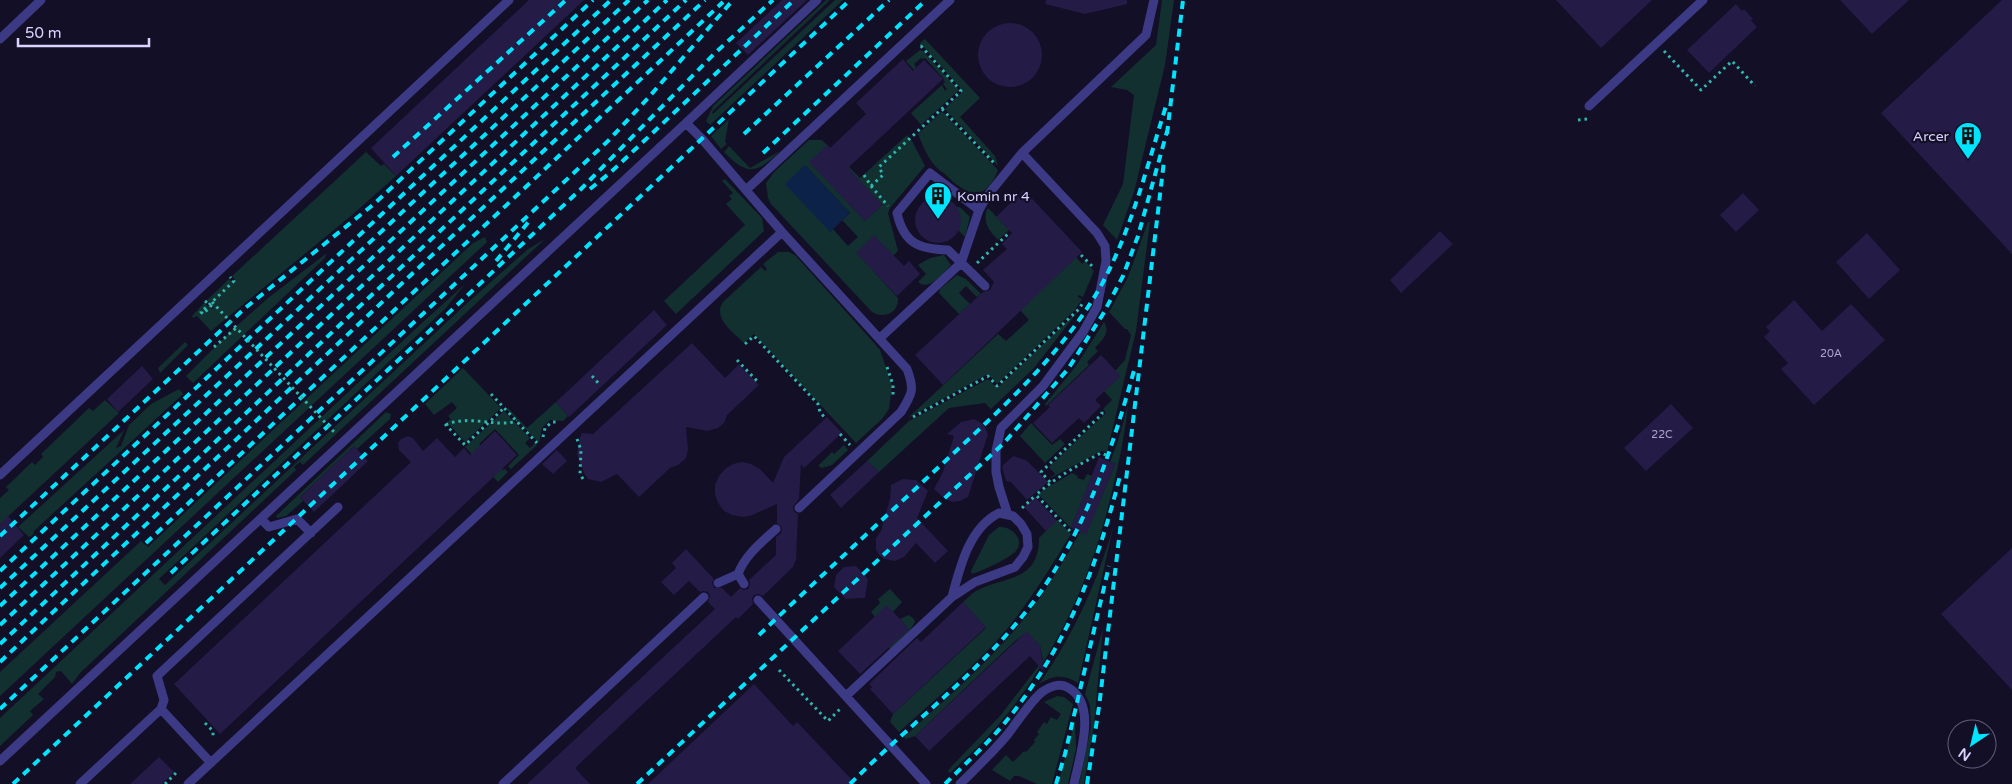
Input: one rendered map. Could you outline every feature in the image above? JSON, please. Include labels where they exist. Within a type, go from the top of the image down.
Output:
[{"type":"lane","points":[[0,39],[41,0]]},
{"type":"lane","points":[[0,475],[509,0]]},
{"type":"lane","points":[[0,761],[817,0]]},
{"type":"lane","points":[[746,190],[950,0]]},
{"type":"lane","points":[[880,338],[961,263],[979,210],[987,196],[1022,154],[1146,35],[1154,0]]},
{"type":"lane","points":[[1589,106],[1702,0]]},
{"type":"lane","points":[[686,124],[702,139],[782,232],[880,338],[907,369],[912,382],[912,394],[901,412],[799,508]]},
{"type":"lane","points":[[1011,516],[999,487],[996,472],[996,451],[1001,428],[1036,394],[1083,332],[1097,307],[1106,261],[1105,246],[1097,233],[1022,154]]},
{"type":"lane","points":[[979,210],[930,173],[897,213],[900,224],[912,243],[930,249],[948,250],[985,286]]},
{"type":"lane","points":[[188,784],[782,232]]},
{"type":"lane","points":[[80,784],[161,709],[164,700],[157,676],[338,507]]},
{"type":"lane","points":[[845,700],[952,597],[975,582],[1015,567],[1028,547],[1027,534],[1021,524],[1011,516],[999,513],[989,518],[972,540],[962,560],[952,597]]},
{"type":"lane","points":[[261,519],[269,527],[297,519],[311,533]]},
{"type":"lane","points":[[718,583],[738,574],[747,556],[776,529]]},
{"type":"lane","points":[[738,574],[744,584]]},
{"type":"lane","points":[[503,784],[704,597]]},
{"type":"lane","points":[[758,600],[845,700],[926,784]]},
{"type":"lane","points":[[960,784],[996,748],[1042,692],[1056,685],[1066,687],[1075,694],[1084,712],[1086,728],[1074,784]]},
{"type":"lane","points":[[161,709],[211,763]]},
{"type":"path","points":[[871,186],[883,175],[879,167],[961,91],[920,46],[916,50]]},
{"type":"path","points":[[1664,51],[1701,90],[1732,61],[1755,86]]},
{"type":"path","points":[[942,109],[1000,169]]},
{"type":"path","points":[[864,175],[890,208]]},
{"type":"path","points":[[969,271],[1009,233]]},
{"type":"path","points":[[1081,255],[1096,270]]},
{"type":"path","points":[[205,300],[211,306],[202,314],[201,312],[206,308],[212,302],[234,281],[230,277]]},
{"type":"path","points":[[212,302],[335,433]]},
{"type":"path","points":[[908,420],[988,376],[997,386],[1079,309],[1083,302]]},
{"type":"path","points":[[214,347],[236,328]]},
{"type":"path","points":[[745,344],[754,336],[818,404],[820,412],[825,418]]},
{"type":"path","points":[[737,360],[759,383]]},
{"type":"path","points":[[885,360],[893,385],[892,403]]},
{"type":"path","points":[[592,376],[602,388]]},
{"type":"path","points":[[491,394],[539,445]]},
{"type":"path","points":[[504,408],[489,421],[464,445],[446,424],[452,422],[489,421],[517,421]]},
{"type":"path","points":[[1050,482],[1041,472],[1102,414],[1102,408]]},
{"type":"path","points":[[576,433],[581,450],[580,474],[583,479]]},
{"type":"path","points":[[840,434],[853,448]]},
{"type":"path","points":[[1011,516],[1050,482],[1101,453],[1106,454]]},
{"type":"path","points":[[1036,495],[1070,531]]},
{"type":"path","points":[[779,670],[828,721],[845,700]]},
{"type":"path","points":[[205,723],[213,731],[213,739]]},
{"type":"path","points":[[165,784],[177,772]]},
{"type":"green space","points":[[826,0],[830,0],[712,112],[713,114],[835,0],[843,0],[710,125],[706,121],[713,106]]},
{"type":"green space","points":[[1162,0],[1174,0],[1165,65],[1134,192],[1117,240],[1103,225],[1123,184],[1134,95],[1127,90],[1111,87],[1156,45]]},
{"type":"green space","points":[[925,39],[980,98],[960,117],[995,156],[998,166],[945,109],[963,91],[920,43]]},
{"type":"green space","points":[[920,50],[959,90],[921,125],[911,113],[942,85],[945,91],[947,89],[943,84],[945,82],[943,78],[925,58],[921,58],[914,64],[916,67],[914,70],[906,61]]},
{"type":"green space","points":[[941,112],[998,170],[993,181],[981,192],[968,191],[953,182],[935,166],[926,152],[918,134]]},
{"type":"green space","points":[[729,119],[725,142],[727,144],[721,149],[711,136]]},
{"type":"green space","points":[[907,135],[925,166],[890,208],[888,213],[898,251],[875,273],[898,298],[896,308],[886,315],[872,312],[771,204],[768,198],[766,183],[775,171],[809,140],[822,140],[860,178]],"holes":[[[827,146],[882,205],[865,221],[810,162]],[[805,165],[850,213],[842,220],[858,237],[848,246],[833,229],[830,232]]]},
{"type":"green space","points":[[729,146],[750,168],[780,151],[765,164],[752,169],[739,165],[724,152]]},
{"type":"green space","points":[[366,152],[381,166],[384,164],[396,176],[352,215],[211,331],[197,316],[193,318],[192,316],[204,303],[212,309],[214,307],[207,300],[229,279],[234,284],[236,281],[232,276]]},
{"type":"green space","points":[[725,179],[762,218],[764,231],[676,314],[664,301],[745,225],[726,204],[732,199],[729,196],[733,193],[722,181]]},
{"type":"green space","points":[[956,206],[961,208],[970,217],[965,237],[958,230],[960,217]]},
{"type":"green space","points":[[987,209],[1009,230],[998,240],[987,226]]},
{"type":"green space","points":[[1148,222],[1150,222],[1136,331],[1107,452],[1101,451],[1049,479],[1055,474],[1049,467],[1106,413],[1103,409],[1112,400],[1104,391],[1115,371],[1125,360],[1131,335],[1109,312],[1128,277]]},
{"type":"green space","points":[[485,237],[487,242],[0,696],[0,672],[141,541],[148,547],[473,243]]},
{"type":"green space","points":[[545,239],[303,465],[300,462],[294,467],[296,470],[80,673],[72,684],[61,671],[56,672],[55,677],[38,694],[44,699],[30,711],[33,715],[0,746],[0,718],[423,322],[465,284],[446,308],[159,579],[165,585],[464,306],[528,249]]},
{"type":"green space","points":[[778,252],[789,252],[796,256],[880,350],[892,386],[889,409],[882,419],[856,443],[754,334],[744,343],[730,330],[722,319],[720,308],[723,302],[761,267],[765,271],[767,269],[763,264]]},
{"type":"green space","points":[[327,253],[325,258],[193,383],[186,376],[231,331],[268,298]]},
{"type":"green space","points":[[944,255],[951,265],[931,283],[927,285],[918,282],[926,274],[918,265],[930,258]]},
{"type":"green space","points":[[1076,257],[1082,264],[1085,261],[1094,271],[1083,297],[1078,295],[1082,299],[1075,310],[997,384],[988,374],[908,418],[998,334],[1006,341],[1029,320],[1020,310]]},
{"type":"green space","points":[[957,275],[966,279],[981,294],[977,297],[966,286],[959,293],[970,304],[959,314],[939,293],[940,289]]},
{"type":"green space","points":[[1079,310],[1034,368],[991,409],[985,403],[949,408],[879,472],[867,461],[909,421],[988,379],[997,388]]},
{"type":"green space","points":[[1104,322],[1107,330],[1106,333],[1095,348],[1098,351],[1087,362],[1089,365],[1046,406],[1045,404],[1076,366]]},
{"type":"green space","points":[[185,342],[188,345],[160,373],[158,368]]},
{"type":"green space","points":[[463,368],[501,408],[465,442],[447,422],[451,419],[448,416],[457,408],[452,402],[434,415],[425,404]]},
{"type":"green space","points":[[179,389],[183,394],[34,531],[33,535],[29,537],[18,527],[124,430],[116,448],[121,446],[129,425],[151,404]]},
{"type":"green space","points":[[105,400],[119,413],[0,524],[0,498],[9,490],[6,487],[32,462],[35,465],[43,457],[41,454],[89,408],[93,411]]},
{"type":"green space","points":[[556,402],[568,416],[563,421],[550,420],[542,428],[539,443],[507,410],[508,408],[527,428]]},
{"type":"green space","points":[[1128,405],[1119,459],[1104,523],[1094,554],[1069,615],[1054,644],[1019,699],[987,737],[950,773],[948,771],[951,767],[1000,716],[1043,660],[1040,646],[1027,632],[1015,641],[915,736],[906,739],[904,737],[992,655],[1026,616],[1046,589],[1080,532],[1086,534],[1115,464],[1110,462]]},
{"type":"green space","points":[[504,411],[530,438],[525,443],[530,448],[535,443],[537,445],[511,469],[508,466],[519,455],[495,429],[479,444],[503,470],[505,469],[508,472],[498,482],[465,447]]},
{"type":"green space","points":[[386,412],[391,414],[390,419],[357,449],[354,446],[300,497],[303,501],[286,516],[277,518],[276,516]]},
{"type":"green space","points":[[1031,423],[1052,445],[1060,439],[1065,444],[1045,463],[1020,436]]},
{"type":"green space","points":[[844,445],[848,450],[832,465],[822,468],[818,466],[832,452],[834,454]]},
{"type":"green space","points":[[1072,473],[1078,476],[1077,478],[1084,480],[1087,474],[1092,476],[1071,528],[1038,494]]},
{"type":"green space","points":[[1057,520],[1071,534],[1016,618],[982,656],[899,732],[890,722],[893,714],[986,628],[963,602],[976,591],[1010,579],[1027,570],[1034,562],[1038,552],[1039,538]]},
{"type":"green space","points":[[1114,524],[1078,683],[1068,678],[1054,677],[1039,684],[1063,647],[1083,607],[1108,545]]},
{"type":"green space","points":[[999,527],[1013,531],[1018,539],[1018,547],[1007,558],[972,574],[971,571],[989,535]]},
{"type":"green space","points":[[890,589],[902,602],[893,612],[875,617],[871,612],[880,603],[878,599]]},
{"type":"green space","points":[[909,615],[915,622],[910,630],[890,649],[887,645],[905,625],[900,619]]},
{"type":"green space","points":[[1103,628],[1094,724],[1084,784],[1079,784],[1091,727],[1090,705],[1085,694]]},
{"type":"green space","points":[[1057,696],[1064,697],[1073,704],[1052,784],[1037,784],[1019,776],[1014,776],[1010,781],[992,770],[1006,755],[1013,762],[1024,751],[1026,752],[1035,742],[1034,740],[1039,734],[1037,732],[1044,722],[1047,724],[1051,717],[1057,720],[1061,714],[1044,702]]},
{"type":"green space","points":[[1075,721],[1076,749],[1068,784],[1058,784]]},
{"type":"water","points":[[805,165],[850,213],[830,232],[785,184]]},
{"type":"building","points":[[529,0],[584,0],[396,176],[371,148]]},
{"type":"building","points":[[782,0],[807,0],[748,55],[736,43]]},
{"type":"building","points":[[1046,0],[1127,0],[1127,4],[1085,14],[1045,4]]},
{"type":"building","points":[[1556,0],[1652,0],[1601,48]]},
{"type":"building","points":[[1840,0],[1909,0],[1872,34]]},
{"type":"building","name":"Arcer","points":[[2002,0],[2012,0],[2012,254],[1881,113]]},
{"type":"building","points":[[1736,4],[1742,11],[1744,9],[1757,27],[1709,73],[1687,50]]},
{"type":"building","points":[[1010,23],[1028,29],[1036,37],[1042,55],[1036,73],[1028,81],[1010,87],[992,81],[984,73],[978,55],[984,37],[992,29]]},
{"type":"building","points":[[903,59],[913,71],[924,60],[943,79],[848,168],[882,205],[865,221],[809,162],[827,145],[830,148],[866,114],[856,103]]},
{"type":"building","points":[[1024,190],[1082,252],[943,385],[915,355],[983,292],[990,290],[994,282],[983,270],[1007,249],[1002,244],[1012,233],[996,217]]},
{"type":"building","points":[[1743,193],[1759,210],[1736,232],[1720,215]]},
{"type":"building","name":"Komin nr 4","points":[[938,197],[951,201],[957,207],[961,220],[957,233],[951,239],[938,243],[925,239],[919,233],[915,220],[919,207],[925,201]]},
{"type":"building","points":[[1440,231],[1453,244],[1401,293],[1390,280]]},
{"type":"building","points":[[1867,233],[1900,270],[1869,299],[1836,262]]},
{"type":"building","points":[[874,235],[904,266],[909,261],[920,274],[897,296],[856,253]]},
{"type":"building","points":[[1794,300],[1822,331],[1851,304],[1885,340],[1814,405],[1781,369],[1788,363],[1764,337],[1770,331],[1766,327]]},
{"type":"building","points":[[654,310],[667,325],[569,417],[556,402]]},
{"type":"building","points":[[692,343],[725,378],[739,364],[759,385],[727,415],[724,423],[718,428],[708,431],[686,427],[688,450],[686,458],[678,465],[670,468],[639,497],[617,474],[601,482],[588,479],[577,454],[582,433],[593,434]]},
{"type":"building","points":[[1101,355],[1121,376],[1095,400],[1101,406],[1084,423],[1079,418],[1052,443],[1033,423],[1050,407],[1048,405]]},
{"type":"building","points":[[142,366],[153,379],[118,412],[107,399]]},
{"type":"building","points":[[1671,404],[1693,428],[1646,471],[1624,448]]},
{"type":"building","points":[[827,417],[842,433],[804,468],[801,464],[799,499],[793,507],[794,512],[798,514],[796,560],[793,567],[763,596],[759,594],[754,595],[752,599],[753,604],[738,619],[736,617],[575,768],[590,784],[527,784],[715,609],[708,602],[710,596],[708,592],[700,592],[689,581],[674,595],[661,582],[676,568],[672,563],[686,549],[714,579],[712,583],[714,588],[722,588],[731,597],[740,588],[748,589],[749,580],[776,555],[776,537],[781,533],[782,528],[777,523],[777,504],[750,516],[732,515],[724,511],[718,503],[715,485],[725,469],[733,464],[742,462],[760,469],[773,483],[784,457]]},
{"type":"building","points":[[974,419],[983,424],[988,434],[968,497],[952,502],[945,499],[934,489],[943,472],[954,436],[947,434],[961,422]]},
{"type":"building","points":[[495,431],[517,455],[220,734],[174,684],[411,462],[399,450],[398,443],[401,439],[408,436],[413,438],[423,451],[437,438],[455,457],[464,448],[470,455]]},
{"type":"building","points":[[354,446],[368,461],[314,512],[300,497]]},
{"type":"building","points":[[557,450],[567,461],[553,474],[542,464]]},
{"type":"building","points":[[1013,456],[1026,460],[1048,482],[1027,500],[1011,482],[1006,481],[1002,466]]},
{"type":"building","points":[[1099,457],[1115,464],[1086,535],[1071,528]]},
{"type":"building","points":[[867,461],[879,472],[841,508],[830,495]]},
{"type":"building","points":[[903,479],[916,480],[928,491],[917,518],[948,551],[935,563],[916,543],[904,557],[895,561],[884,559],[876,549],[876,538],[881,531],[890,499],[891,485]]},
{"type":"building","points":[[1035,497],[1057,521],[1046,531],[1024,507]]},
{"type":"building","points":[[8,516],[24,535],[0,558],[0,524]]},
{"type":"building","points":[[2012,548],[2012,690],[1941,614]]},
{"type":"building","points":[[856,566],[868,579],[865,598],[846,599],[834,587],[836,575],[844,567]]},
{"type":"building","points":[[963,602],[986,627],[893,714],[870,689],[872,687],[869,684],[917,638],[921,642]]},
{"type":"building","points":[[887,605],[909,629],[860,674],[838,651]]},
{"type":"building","points":[[1027,631],[1040,646],[1044,672],[1030,656],[929,751],[915,736]]},
{"type":"building","points":[[754,684],[793,726],[797,722],[856,784],[648,784]]},
{"type":"building","points":[[159,757],[174,772],[162,784],[130,784]]},
{"type":"railway","points":[[393,157],[566,0]]},
{"type":"railway","points":[[0,536],[244,309],[374,204],[593,0]]},
{"type":"railway","points":[[0,571],[611,0]]},
{"type":"railway","points":[[0,588],[629,0]]},
{"type":"railway","points":[[0,606],[648,0]]},
{"type":"railway","points":[[0,625],[667,0]]},
{"type":"railway","points":[[0,644],[686,0]]},
{"type":"railway","points":[[0,662],[705,0]]},
{"type":"railway","points":[[0,709],[609,140],[733,0]]},
{"type":"railway","points":[[171,573],[580,190],[714,54],[773,0]]},
{"type":"railway","points":[[590,189],[611,172],[794,0]]},
{"type":"railway","points":[[13,784],[850,0]]},
{"type":"railway","points":[[744,134],[889,0]]},
{"type":"railway","points":[[763,153],[926,0]]},
{"type":"railway","points":[[1167,134],[1183,0]]},
{"type":"railway","points":[[146,543],[723,2]]},
{"type":"railway","points":[[759,635],[1008,402],[1049,358],[1068,334],[1086,310],[1113,263],[1138,197],[1166,106]]},
{"type":"railway","points":[[637,784],[1004,443],[1068,369],[1103,314],[1123,276],[1138,236],[1168,128]]},
{"type":"railway","points":[[1087,784],[1099,707],[1164,161]]},
{"type":"railway","points":[[496,261],[531,219]]},
{"type":"railway","points":[[850,784],[951,691],[999,643],[1042,590],[1059,564],[1098,482],[1118,425],[1135,367]]},
{"type":"railway","points":[[945,784],[999,730],[1015,710],[1052,655],[1067,627],[1092,569],[1120,476]]},
{"type":"railway","points":[[1056,784],[1065,754],[1109,566]]},
{"type":"place","name":"Arcer","points":[[1968,160]]},
{"type":"place","name":"Komin nr 4","points":[[938,220]]}]
